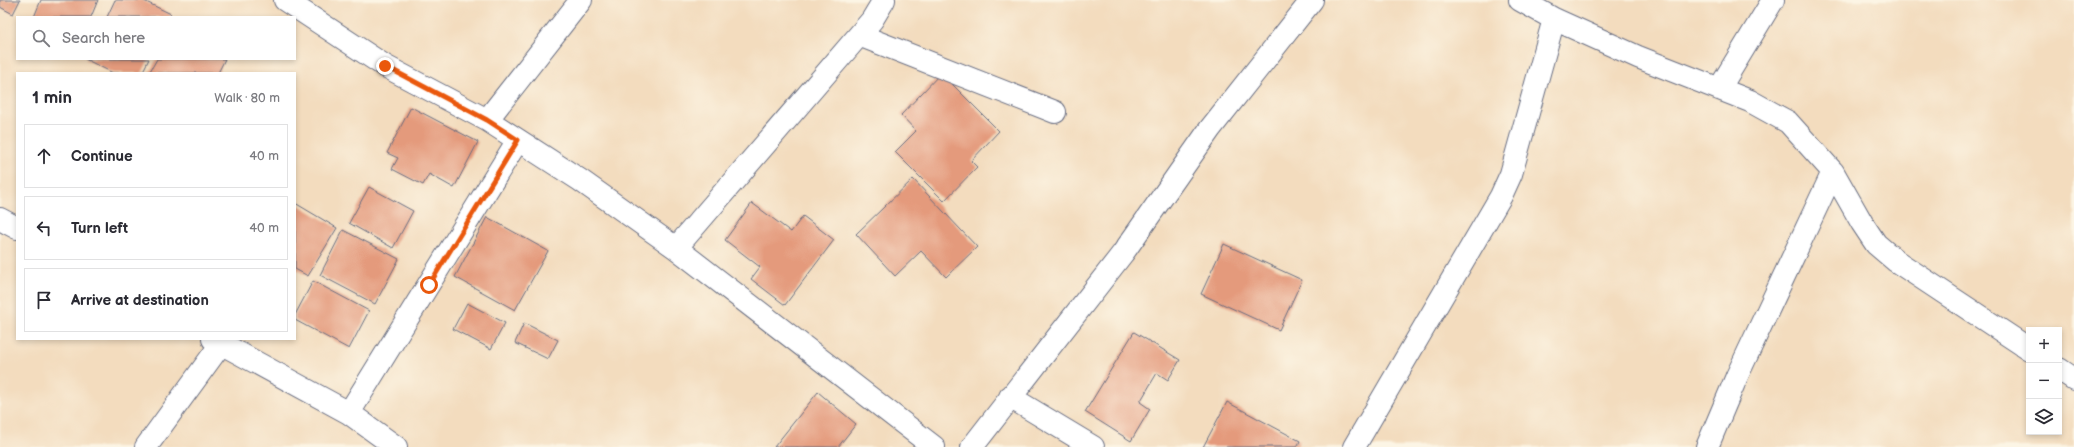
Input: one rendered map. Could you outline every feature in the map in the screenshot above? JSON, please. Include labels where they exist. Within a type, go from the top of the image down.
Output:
[{"type":"street","points":[[285,0],[385,66],[487,120],[580,180],[676,248],[934,447]]},
{"type":"street","points":[[487,120],[581,0]]},
{"type":"street","points":[[676,248],[872,20],[884,0]]},
{"type":"street","points":[[972,447],[1123,253],[1210,129],[1312,0]]},
{"type":"street","points":[[1520,0],[1554,19],[1638,57],[1763,107],[1788,122],[1833,172],[1862,223],[1876,244],[1896,261],[2026,347]]},
{"type":"street","points":[[1719,89],[1773,0]]},
{"type":"street","points":[[1354,447],[1501,196],[1511,174],[1554,19]]},
{"type":"street","points":[[858,35],[1055,112]]},
{"type":"street","points":[[349,413],[518,140]]},
{"type":"street","points":[[1707,447],[1737,376],[1833,172]]},
{"type":"street","points":[[0,219],[16,227]]},
{"type":"street","points":[[146,447],[217,341],[349,413],[396,447]]},
{"type":"street","points":[[2062,371],[2074,378]]},
{"type":"street","points":[[1010,397],[1093,447]]},
{"type":"building","points":[[0,0],[20,0],[13,14],[0,7]]},
{"type":"building","points":[[41,0],[98,0],[91,16],[34,16]]},
{"type":"building","points":[[115,0],[142,0],[171,14],[170,16],[107,16]]},
{"type":"building","points":[[87,60],[148,60],[142,72],[111,72]]},
{"type":"building","points":[[156,60],[224,60],[218,72],[150,72]]},
{"type":"building","points":[[941,73],[999,131],[971,161],[977,167],[944,201],[895,152],[916,131],[901,115]]},
{"type":"building","points":[[411,107],[478,142],[454,188],[429,174],[423,185],[392,169],[398,158],[387,153]]},
{"type":"building","points":[[913,179],[977,247],[946,277],[921,251],[895,276],[856,234]]},
{"type":"building","points":[[369,187],[413,211],[393,248],[349,223]]},
{"type":"building","points":[[752,203],[791,232],[803,216],[834,240],[785,305],[751,279],[760,267],[725,240]]},
{"type":"building","points":[[296,204],[337,228],[308,276],[296,270]]},
{"type":"building","points":[[487,217],[548,251],[515,310],[455,277]]},
{"type":"building","points":[[343,230],[399,259],[375,304],[320,275]]},
{"type":"building","points":[[1224,244],[1302,280],[1279,330],[1201,294]]},
{"type":"building","points":[[313,281],[369,311],[349,349],[296,321],[296,313]]},
{"type":"building","points":[[467,303],[505,323],[491,349],[453,329]]},
{"type":"building","points":[[524,323],[558,340],[548,359],[515,343]]},
{"type":"building","points":[[1134,332],[1180,360],[1168,380],[1157,373],[1140,402],[1150,409],[1131,441],[1085,412]]},
{"type":"building","points":[[818,392],[856,424],[838,447],[774,447]]},
{"type":"building","points":[[1227,402],[1300,441],[1297,447],[1203,447]]},
{"type":"route","points":[[385,66],[487,120],[518,140],[429,285]]}]
